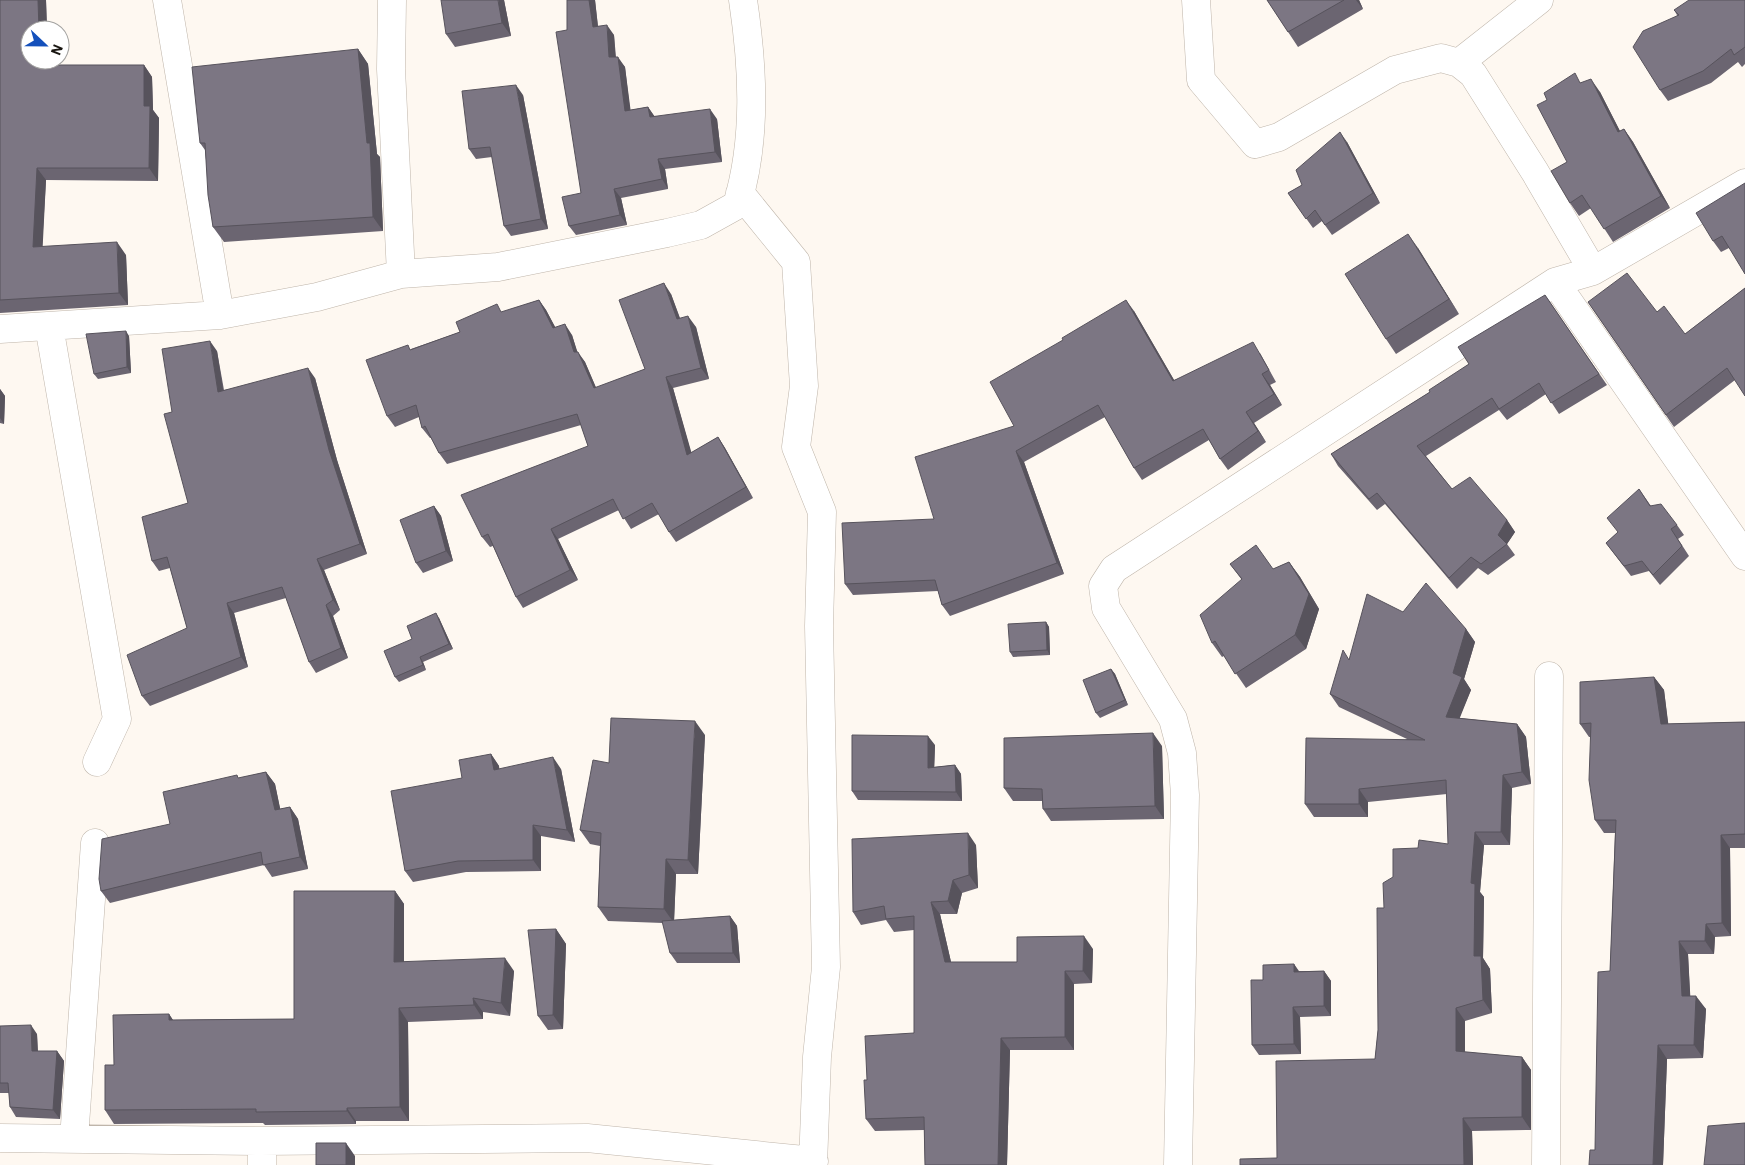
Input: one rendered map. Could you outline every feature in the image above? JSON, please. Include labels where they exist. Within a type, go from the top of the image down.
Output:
[{"type":"street","points":[[167,0],[220,315]]},
{"type":"street","points":[[392,0],[391,69],[401,274]]},
{"type":"street","points":[[0,329],[220,315],[317,297],[401,274],[498,268],[667,233],[708,221],[737,205],[746,177],[752,70],[743,0]]},
{"type":"street","points":[[1196,0],[1201,80],[1255,144],[1279,137],[1395,70],[1441,58],[1459,63],[1473,74],[1535,172],[1593,271]]},
{"type":"street","points":[[1459,63],[1539,0]]},
{"type":"street","points":[[1178,1165],[1184,795],[1182,753],[1173,719],[1106,608],[1103,586],[1114,569],[1555,282],[1593,271],[1745,184]]},
{"type":"street","points":[[0,1138],[74,1139],[262,1153],[587,1138],[814,1163],[817,1057],[826,967],[819,626],[822,512],[796,447],[804,386],[796,262],[740,193]]},
{"type":"street","points":[[1555,282],[1745,556]]},
{"type":"street","points":[[49,326],[117,719],[97,762]]},
{"type":"street","points":[[1546,1165],[1549,676]]},
{"type":"street","points":[[74,1139],[96,843]]},
{"type":"building","points":[[0,0],[38,0],[39,20],[20,20],[20,70],[70,70],[70,65],[144,65],[144,106],[150,106],[149,168],[37,168],[33,247],[117,242],[119,293],[0,300]]},
{"type":"building","points":[[441,0],[498,0],[502,23],[446,34]]},
{"type":"building","points":[[567,0],[589,0],[593,27],[607,25],[609,57],[618,57],[625,111],[648,107],[650,117],[710,109],[715,152],[658,159],[662,179],[614,189],[620,215],[569,226],[562,197],[581,193],[556,32],[567,30]]},
{"type":"building","points":[[1267,0],[1344,0],[1288,32]]},
{"type":"building","points":[[1689,0],[1745,0],[1745,47],[1734,55],[1731,49],[1703,71],[1660,90],[1633,47],[1643,31],[1679,15],[1674,10]]},
{"type":"building","points":[[358,49],[367,143],[370,143],[373,217],[213,227],[208,195],[205,143],[200,143],[192,67]]},
{"type":"building","points":[[1575,73],[1580,83],[1591,79],[1618,132],[1624,129],[1661,196],[1604,229],[1582,195],[1570,203],[1551,171],[1567,162],[1537,105],[1547,100],[1544,93]]},
{"type":"building","points":[[516,85],[541,219],[504,226],[490,147],[469,149],[462,91]]},
{"type":"building","points":[[1340,132],[1373,193],[1325,225],[1315,210],[1306,219],[1288,193],[1302,185],[1296,170]]},
{"type":"building","points":[[1745,183],[1745,274],[1722,236],[1713,241],[1696,213]]},
{"type":"building","points":[[1408,234],[1449,299],[1386,339],[1345,274]]},
{"type":"building","points":[[1627,273],[1657,312],[1664,306],[1685,334],[1745,288],[1745,396],[1727,368],[1666,415],[1588,302]]},
{"type":"building","points":[[664,283],[677,319],[688,316],[701,368],[666,377],[687,455],[718,437],[746,487],[669,532],[652,503],[623,519],[613,499],[551,529],[570,570],[516,597],[488,534],[482,537],[461,495],[588,446],[577,414],[439,453],[425,426],[422,428],[416,405],[387,416],[366,360],[408,345],[410,350],[460,332],[456,322],[497,304],[501,312],[539,300],[553,328],[565,324],[574,352],[578,352],[594,388],[645,369],[619,300]]},
{"type":"building","points":[[1545,295],[1599,374],[1551,403],[1539,383],[1499,409],[1492,398],[1417,446],[1452,489],[1470,477],[1507,520],[1498,535],[1507,544],[1481,564],[1471,557],[1449,578],[1377,493],[1369,499],[1331,454],[1430,392],[1429,390],[1469,364],[1458,347]]},
{"type":"building","points":[[1126,300],[1173,381],[1253,342],[1269,370],[1262,374],[1274,394],[1246,412],[1258,431],[1220,459],[1203,429],[1134,468],[1098,405],[1016,451],[1057,563],[942,605],[935,580],[845,584],[842,523],[934,519],[915,457],[1014,426],[990,382],[1063,340],[1062,338]]},
{"type":"building","points":[[126,331],[127,367],[94,374],[86,334]]},
{"type":"building","points":[[210,341],[218,392],[308,368],[329,450],[360,544],[317,559],[333,600],[326,605],[341,648],[309,662],[282,587],[227,603],[241,657],[142,696],[127,655],[187,628],[167,557],[152,561],[142,517],[188,503],[164,414],[172,412],[162,349]]},
{"type":"building","points":[[1639,489],[1650,506],[1661,504],[1677,525],[1671,529],[1682,546],[1653,575],[1642,561],[1624,566],[1606,543],[1618,532],[1607,518]]},
{"type":"building","points":[[434,506],[446,551],[416,563],[400,520]]},
{"type":"building","points":[[1256,545],[1273,569],[1289,562],[1309,594],[1295,635],[1235,674],[1215,641],[1212,643],[1200,615],[1242,579],[1230,564]]},
{"type":"building","points":[[1426,583],[1466,629],[1453,673],[1462,677],[1446,717],[1517,724],[1522,772],[1503,775],[1501,832],[1475,832],[1471,883],[1475,884],[1474,956],[1481,956],[1483,1000],[1456,1008],[1456,1051],[1522,1057],[1522,1117],[1463,1118],[1464,1165],[1240,1165],[1240,1159],[1277,1158],[1276,1061],[1375,1059],[1378,1030],[1377,908],[1384,908],[1383,883],[1393,877],[1393,849],[1418,848],[1419,840],[1448,844],[1446,780],[1359,789],[1359,804],[1305,804],[1306,738],[1425,740],[1330,694],[1343,650],[1349,660],[1367,594],[1403,612]]},
{"type":"building","points":[[436,613],[449,644],[420,657],[423,665],[395,677],[384,651],[412,639],[407,626]]},
{"type":"building","points":[[1046,622],[1047,650],[1010,652],[1008,624]]},
{"type":"building","points":[[1111,669],[1125,700],[1096,713],[1083,680]]},
{"type":"building","points":[[1654,677],[1661,724],[1745,722],[1745,834],[1721,835],[1722,923],[1706,924],[1705,941],[1679,941],[1682,996],[1696,996],[1694,1045],[1658,1045],[1653,1165],[1589,1165],[1590,1150],[1595,1150],[1598,972],[1610,971],[1616,820],[1595,820],[1589,780],[1591,723],[1580,724],[1580,682]]},
{"type":"building","points":[[611,718],[695,721],[688,860],[666,859],[664,909],[598,907],[601,833],[580,830],[593,760],[609,763]]},
{"type":"building","points":[[1153,733],[1155,806],[1043,809],[1042,789],[1004,788],[1004,738]]},
{"type":"building","points":[[852,735],[928,736],[928,768],[955,765],[956,792],[852,791]]},
{"type":"building","points":[[491,754],[494,770],[553,757],[567,830],[533,825],[533,860],[458,861],[405,871],[391,791],[462,778],[459,760]]},
{"type":"building","points":[[266,772],[275,810],[290,807],[300,857],[263,865],[261,852],[101,891],[99,879],[102,839],[170,824],[163,792],[237,775],[238,778]]},
{"type":"building","points":[[968,833],[969,875],[953,880],[948,901],[931,902],[945,962],[1017,962],[1017,937],[1084,936],[1083,971],[1065,971],[1065,1037],[1001,1038],[998,1165],[925,1165],[924,1117],[866,1119],[864,1080],[867,1080],[865,1036],[914,1033],[914,916],[886,919],[884,906],[853,912],[852,839]]},
{"type":"building","points":[[294,891],[395,891],[394,962],[505,958],[501,1003],[473,998],[474,1005],[399,1008],[400,1107],[347,1108],[347,1111],[256,1112],[256,1109],[105,1110],[105,1065],[114,1065],[113,1015],[169,1014],[169,1020],[294,1019]]},
{"type":"building","points":[[730,916],[733,953],[670,953],[662,921]]},
{"type":"building","points":[[556,929],[553,1015],[538,1016],[528,930]]},
{"type":"building","points":[[1294,964],[1294,972],[1324,971],[1324,1006],[1293,1007],[1294,1044],[1252,1045],[1251,980],[1263,980],[1263,965]]},
{"type":"building","points":[[31,1025],[32,1051],[57,1051],[53,1110],[10,1107],[8,1083],[0,1083],[0,1026]]},
{"type":"building","points":[[1745,1123],[1745,1165],[1704,1165],[1708,1126]]},
{"type":"building","points":[[316,1143],[346,1143],[346,1165],[316,1165]]}]
